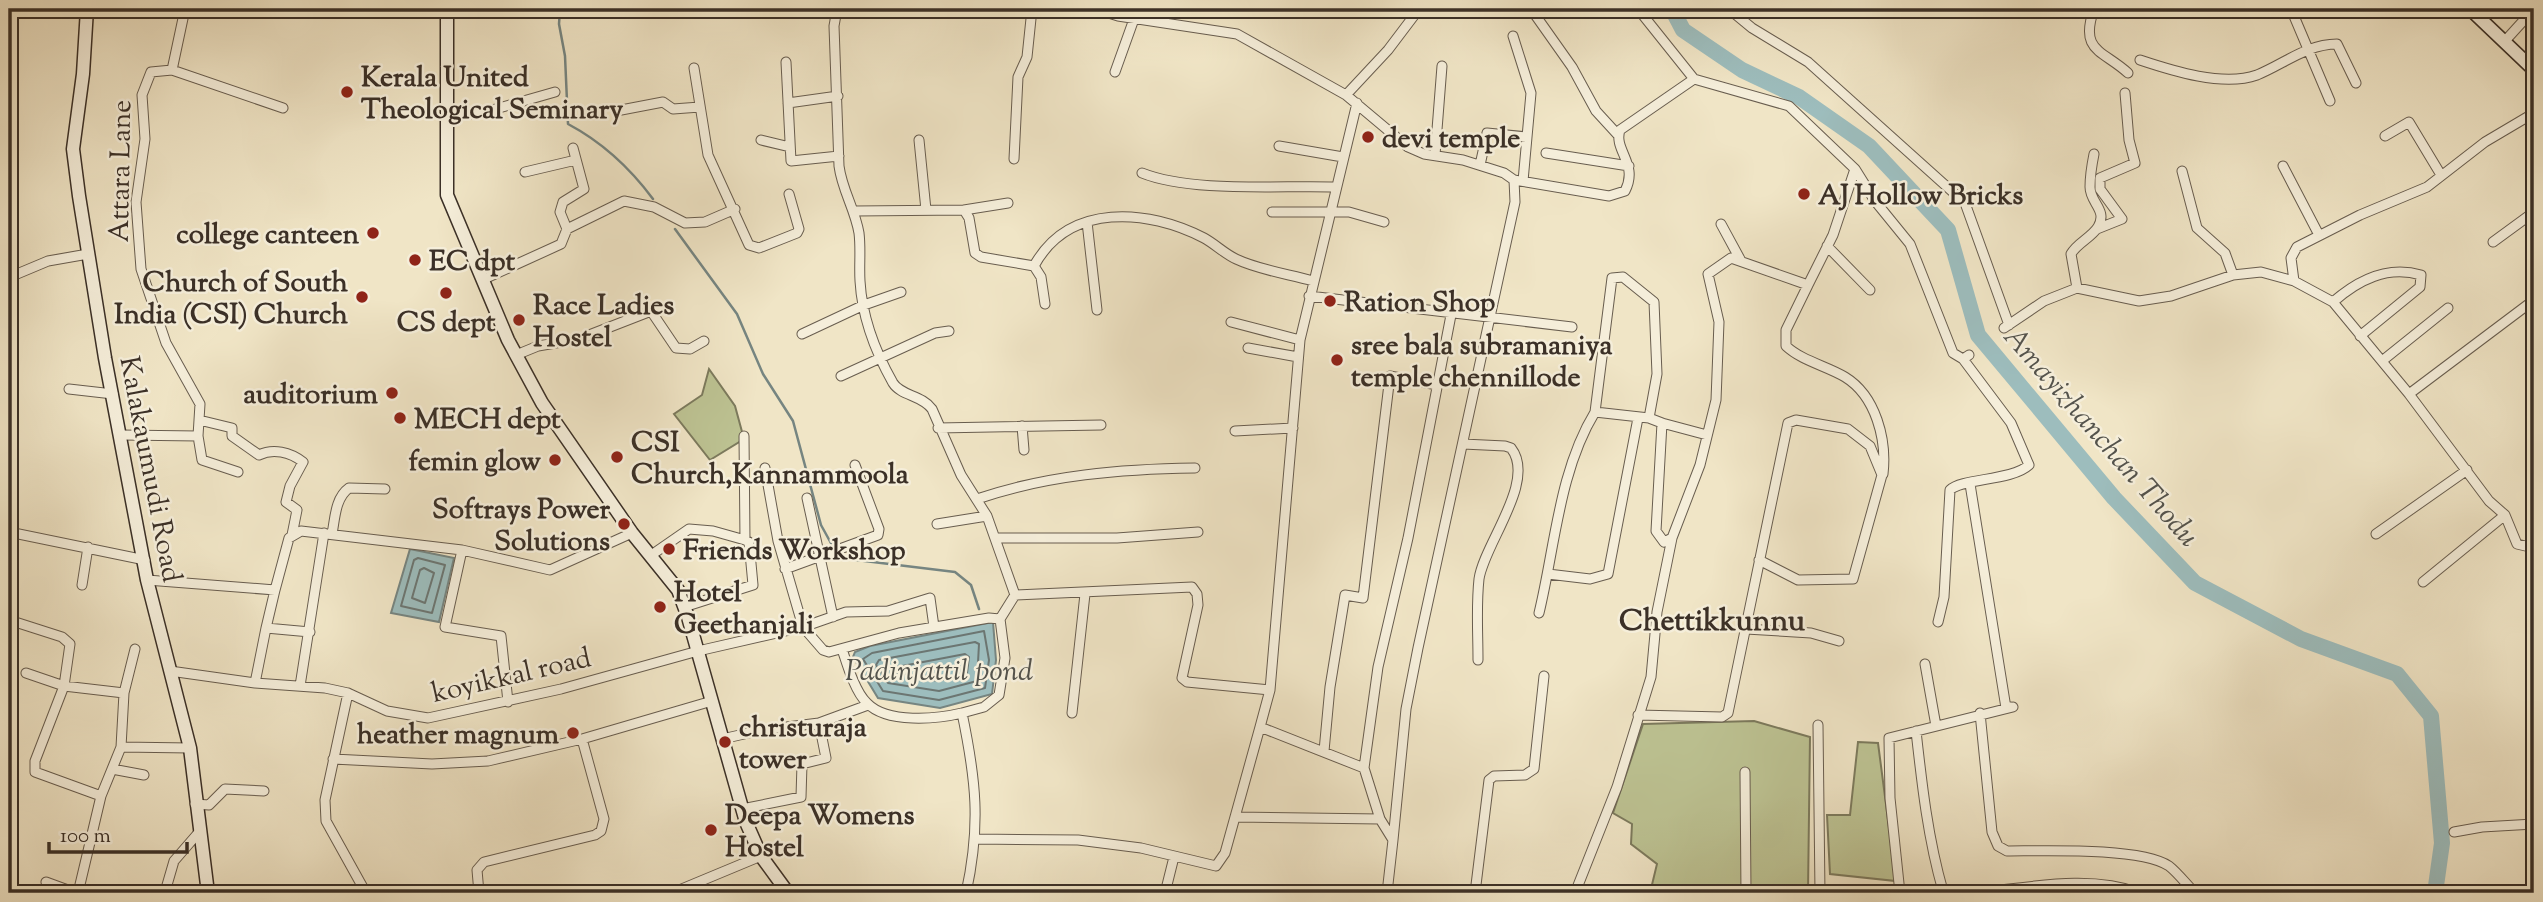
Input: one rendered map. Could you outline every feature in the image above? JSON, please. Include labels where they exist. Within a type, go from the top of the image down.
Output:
[{"type":"main road","name":"Kalakaumudi Road","points":[[86,9],[83,74],[73,149],[88,254],[147,580],[190,748],[208,893]]},
{"type":"main road","points":[[447,9],[447,195],[516,355],[542,403],[632,533],[678,590],[743,809],[761,856],[788,893]]},
{"type":"main road","points":[[2470,9],[2534,70]]},
{"type":"street","points":[[185,9],[172,71],[283,108]]},
{"type":"street","points":[[837,9],[834,26],[841,183],[855,211],[864,305],[869,329],[895,386],[926,401],[961,475],[986,516],[1015,595]]},
{"type":"street","points":[[1014,159],[1018,77],[1027,58],[1032,9]]},
{"type":"street","points":[[1096,9],[1134,19],[1237,34],[1346,95],[1408,147],[1480,165],[1519,181],[1609,195],[1625,191],[1629,183],[1629,166],[1618,135],[1597,111],[1572,67],[1531,9]]},
{"type":"street","points":[[1346,95],[1388,50],[1419,9]]},
{"type":"street","points":[[1638,9],[1694,79],[1789,106],[1855,169],[1875,201],[1910,244],[1953,353],[1966,357],[2011,423],[2030,461],[2026,469],[1970,484],[1955,485],[1948,498],[1944,597],[1938,622]]},
{"type":"street","points":[[1729,9],[1752,28],[1808,62],[1965,203],[1975,223],[2006,326],[2044,301],[2077,288],[2140,301],[2171,296],[2233,275],[2261,272],[2294,281],[2333,302],[2409,394],[2489,501],[2505,515],[2517,544],[2534,548]]},
{"type":"street","points":[[2094,9],[2091,44],[2097,53],[2128,73]]},
{"type":"street","points":[[2291,9],[2330,101]]},
{"type":"street","points":[[2504,42],[2534,9]]},
{"type":"street","points":[[1115,72],[1134,19]]},
{"type":"street","points":[[1387,893],[1406,709],[1527,138],[1531,93],[1513,36]]},
{"type":"street","points":[[2140,60],[2189,73],[2227,78],[2254,76],[2308,49],[2337,44],[2356,83]]},
{"type":"street","points":[[786,62],[791,162],[839,156]]},
{"type":"street","points":[[1435,155],[1442,66]]},
{"type":"street","points":[[694,68],[708,155],[735,209],[748,245],[759,248],[797,233],[798,222],[789,194]]},
{"type":"street","name":"Attara Lane","points":[[172,71],[151,72],[145,80],[142,95],[145,139],[136,222],[141,269],[156,320],[200,404],[198,436]]},
{"type":"street","points":[[1618,135],[1625,124],[1694,79]]},
{"type":"street","points":[[448,115],[478,114],[555,92]]},
{"type":"street","points":[[2077,288],[2071,254],[2097,229],[2122,219],[2100,189],[2100,178],[2135,163],[2129,140],[2126,93]]},
{"type":"street","points":[[788,103],[838,96]]},
{"type":"street","points":[[616,111],[663,102],[673,109],[700,107]]},
{"type":"street","points":[[976,839],[1078,840],[1141,848],[1209,866],[1221,863],[1270,690],[1300,340],[1357,103]]},
{"type":"street","points":[[2294,281],[2293,252],[2319,235],[2427,187],[2485,142],[2534,113]]},
{"type":"street","points":[[2385,136],[2409,122],[2441,175]]},
{"type":"street","points":[[1480,165],[1487,133],[1527,138]]},
{"type":"street","points":[[761,140],[790,146]]},
{"type":"street","points":[[919,140],[926,210]]},
{"type":"street","points":[[1279,146],[1343,158]]},
{"type":"street","points":[[567,229],[560,212],[562,202],[584,189],[573,148]]},
{"type":"street","points":[[1546,153],[1629,166]]},
{"type":"street","points":[[2094,154],[2090,187],[2102,213],[2097,229]]},
{"type":"street","points":[[525,172],[576,160]]},
{"type":"street","points":[[2283,166],[2319,235]]},
{"type":"street","points":[[1759,560],[1798,580],[1853,579],[1882,475],[1885,454],[1875,412],[1863,392],[1846,377],[1786,346],[1786,330],[1827,246],[1855,169]]},
{"type":"street","points":[[2182,171],[2197,228],[2225,253],[2233,275]]},
{"type":"street","points":[[1142,173],[1160,180],[1202,184],[1336,187]]},
{"type":"street","points":[[482,280],[561,244],[567,229],[624,201],[654,206],[685,223],[705,222],[735,209]]},
{"type":"street","points":[[855,211],[964,210],[1009,203]]},
{"type":"street","points":[[964,210],[969,218],[975,253],[981,257],[1034,266],[1041,277],[1045,304]]},
{"type":"street","points":[[1272,212],[1349,212],[1384,222]]},
{"type":"street","points":[[1034,266],[1043,249],[1072,226],[1112,215],[1142,216],[1204,238],[1236,259],[1313,281]]},
{"type":"street","points":[[2493,242],[2531,215],[2534,226]]},
{"type":"street","points":[[1087,222],[1097,310]]},
{"type":"street","points":[[1721,224],[1740,259]]},
{"type":"street","points":[[1827,246],[1870,290]]},
{"type":"street","points":[[9,274],[17,274],[48,261],[88,254]]},
{"type":"street","points":[[1575,893],[1617,787],[1651,677],[1657,612],[1672,538],[1700,465],[1716,400],[1720,358],[1719,322],[1708,274],[1731,258],[1808,285]]},
{"type":"street","points":[[2333,302],[2368,277],[2393,271],[2421,275],[2420,287],[2360,336]]},
{"type":"street","points":[[1539,613],[1564,489],[1581,437],[1595,412],[1612,278],[1623,277],[1654,302],[1657,374],[1649,418]]},
{"type":"street","points":[[802,334],[864,305],[901,292]]},
{"type":"street","points":[[1309,296],[1572,327]]},
{"type":"street","points":[[2409,394],[2533,300]]},
{"type":"street","points":[[2382,361],[2448,308]]},
{"type":"street","points":[[516,355],[538,346],[579,339],[651,311],[676,348],[690,349],[704,341]]},
{"type":"street","points":[[1393,840],[1381,819],[1364,768],[1378,667],[1451,314]]},
{"type":"street","points":[[1231,322],[1300,340]]},
{"type":"street","points":[[841,376],[935,333],[949,331]]},
{"type":"street","points":[[1248,348],[1298,357]]},
{"type":"street","points":[[1324,751],[1330,687],[1345,595],[1363,598],[1390,376],[1437,385]]},
{"type":"street","points":[[69,389],[113,394]]},
{"type":"street","points":[[1595,412],[1649,418],[1707,435]]},
{"type":"street","points":[[1548,574],[1590,579],[1608,574],[1638,418]]},
{"type":"street","points":[[1638,715],[1722,717],[1728,713],[1788,423],[1796,419],[1848,429],[1870,446],[1882,475]]},
{"type":"street","points":[[199,420],[232,428],[232,436],[259,455],[269,450],[295,456],[303,462],[290,486],[286,502],[297,510],[275,590],[255,683]]},
{"type":"street","points":[[1662,423],[1656,531],[1664,542],[1672,538]]},
{"type":"street","points":[[938,428],[1101,425]]},
{"type":"street","points":[[1022,426],[1024,450]]},
{"type":"street","points":[[1235,430],[1293,428]]},
{"type":"street","points":[[121,435],[198,436],[202,460],[238,472]]},
{"type":"street","points":[[744,436],[745,540]]},
{"type":"street","points":[[1463,444],[1511,448],[1517,465],[1515,490],[1479,579],[1478,660]]},
{"type":"street","points":[[785,569],[877,535],[878,529],[855,465]]},
{"type":"street","points":[[765,468],[785,569],[803,627],[822,650],[829,652],[899,633],[989,618],[1000,619]]},
{"type":"street","points":[[977,499],[1031,482],[1150,469],[1195,468]]},
{"type":"street","points":[[2376,534],[2467,470]]},
{"type":"street","points":[[1900,893],[1887,749],[1889,738],[1980,713],[2013,707],[2006,708],[1970,484]]},
{"type":"street","points":[[300,686],[328,534],[339,501],[349,488],[385,489]]},
{"type":"street","points":[[807,498],[833,617]]},
{"type":"street","points":[[2423,582],[2505,515]]},
{"type":"street","points":[[937,524],[986,516]]},
{"type":"street","points":[[650,556],[689,529],[713,531],[750,542],[753,585],[684,607]]},
{"type":"street","points":[[292,535],[300,531],[462,550],[551,570],[632,533]]},
{"type":"street","points":[[995,538],[1117,538],[1198,532]]},
{"type":"street","points":[[9,533],[145,560]]},
{"type":"street","points":[[82,586],[88,547]]},
{"type":"street","points":[[462,550],[444,627],[501,636],[508,702]]},
{"type":"street","points":[[147,580],[275,590]]},
{"type":"street","points":[[1015,595],[1086,594],[1192,587],[1197,594],[1198,605],[1182,678],[1187,682],[1270,690]]},
{"type":"street","points":[[1072,713],[1086,594]]},
{"type":"street","points":[[842,649],[869,705],[883,712],[934,719],[984,707],[999,695],[1005,658],[1000,619],[1015,595]]},
{"type":"street","name":"koyikkal road","points":[[170,671],[348,693],[387,711],[428,718],[508,702],[698,651],[803,627],[846,612],[888,611],[930,598],[934,627]]},
{"type":"street","points":[[9,620],[68,639],[70,648],[64,686],[34,769],[39,774],[101,796]]},
{"type":"street","points":[[266,628],[310,632]]},
{"type":"street","points":[[1745,629],[1811,633],[1839,641]]},
{"type":"street","points":[[46,882],[77,893],[101,796],[121,747],[124,693],[135,649]]},
{"type":"street","points":[[1925,664],[1936,726]]},
{"type":"street","points":[[26,673],[64,686],[124,693]]},
{"type":"street","points":[[1475,893],[1489,780],[1494,776],[1525,775],[1535,769],[1544,676]]},
{"type":"street","points":[[348,693],[325,800],[326,821],[339,849],[366,893]]},
{"type":"street","points":[[333,759],[432,764],[475,762],[582,739],[712,701]]},
{"type":"street","points":[[722,739],[762,730],[819,723],[869,705]]},
{"type":"street","points":[[962,713],[978,810],[976,839],[966,893]]},
{"type":"street","points":[[1980,713],[1993,832],[1998,846],[2007,851],[2107,851],[2147,860],[2167,865],[2195,893]]},
{"type":"street","points":[[743,809],[801,797],[802,764],[826,758],[819,723]]},
{"type":"street","points":[[1818,725],[1821,893]]},
{"type":"street","points":[[1260,727],[1364,768]]},
{"type":"street","points":[[1916,732],[1923,794],[1938,875],[1942,891],[1949,893]]},
{"type":"street","points":[[479,893],[477,870],[484,862],[595,835],[601,831],[604,820],[582,739]]},
{"type":"street","points":[[121,747],[190,748]]},
{"type":"street","points":[[112,769],[144,775]]},
{"type":"street","points":[[1745,772],[1746,893]]},
{"type":"street","points":[[195,804],[209,805],[225,789],[264,791]]},
{"type":"street","points":[[1235,817],[1381,819]]},
{"type":"street","points":[[2454,832],[2490,826],[2534,824]]},
{"type":"street","points":[[167,884],[174,861],[200,831]]},
{"type":"street","points":[[672,893],[761,856]]},
{"type":"street","points":[[1165,893],[1174,857]]},
{"type":"street","points":[[1975,893],[2080,884],[2127,888],[2139,893]]},
{"type":"green space","points":[[709,369],[735,406],[744,439],[710,460],[674,414],[702,395]]},
{"type":"green space","points":[[1754,721],[1810,737],[1808,893],[1650,893],[1657,864],[1631,844],[1632,824],[1613,813],[1643,724]]},
{"type":"green space","points":[[1858,742],[1878,743],[1896,881],[1830,874],[1827,815],[1850,815]]},
{"type":"water","points":[[410,549],[454,558],[439,622],[391,613]]},
{"type":"water","name":"Padinjattil pond","points":[[993,622],[996,660],[992,694],[940,708],[878,698],[853,657],[855,652],[870,646]]},
{"type":"waterway","points":[[560,9],[568,124],[615,157],[653,199]]},
{"type":"waterway","name":"Amayizhanchan Thodu","points":[[1672,9],[1683,30],[1742,70],[1799,97],[1869,146],[1948,230],[1978,335],[2114,498],[2195,583],[2301,639],[2397,674],[2431,716],[2442,843],[2435,893]]},
{"type":"waterway","points":[[675,229],[737,314],[763,374],[793,421],[821,525],[832,545]]},
{"type":"waterway","points":[[840,558],[955,572],[971,585],[979,609]]},
{"type":"place","name":"Kerala United Theological Seminary","points":[[347,92]]},
{"type":"place","name":"devi temple","points":[[1368,137]]},
{"type":"place","name":"AJ Hollow Bricks","points":[[1804,194]]},
{"type":"place","name":"college canteen","points":[[373,233]]},
{"type":"place","name":"EC dpt","points":[[415,260]]},
{"type":"place","name":"CS dept","points":[[446,293]]},
{"type":"place","name":"Church of South India (CSI) Church","points":[[362,297]]},
{"type":"place","name":"Ration Shop","points":[[1330,301]]},
{"type":"place","name":"Race Ladies Hostel","points":[[519,320]]},
{"type":"place","name":"sree bala subramaniya temple chennillode","points":[[1337,360]]},
{"type":"place","name":"auditorium","points":[[392,393]]},
{"type":"place","name":"MECH dept","points":[[400,418]]},
{"type":"place","name":"CSI Church,Kannammoola","points":[[617,457]]},
{"type":"place","name":"femin glow","points":[[555,460]]},
{"type":"place","name":"Softrays Power Solutions","points":[[624,524]]},
{"type":"place","name":"Friends Workshop","points":[[669,549]]},
{"type":"place","name":"Hotel Geethanjali","points":[[660,607]]},
{"type":"place","name":"heather magnum","points":[[573,733]]},
{"type":"place","name":"christuraja tower","points":[[725,742]]},
{"type":"place","name":"Deepa Womens Hostel","points":[[711,830]]},
{"type":"district","name":"Chettikkunnu","points":[[1712,620]]}]
